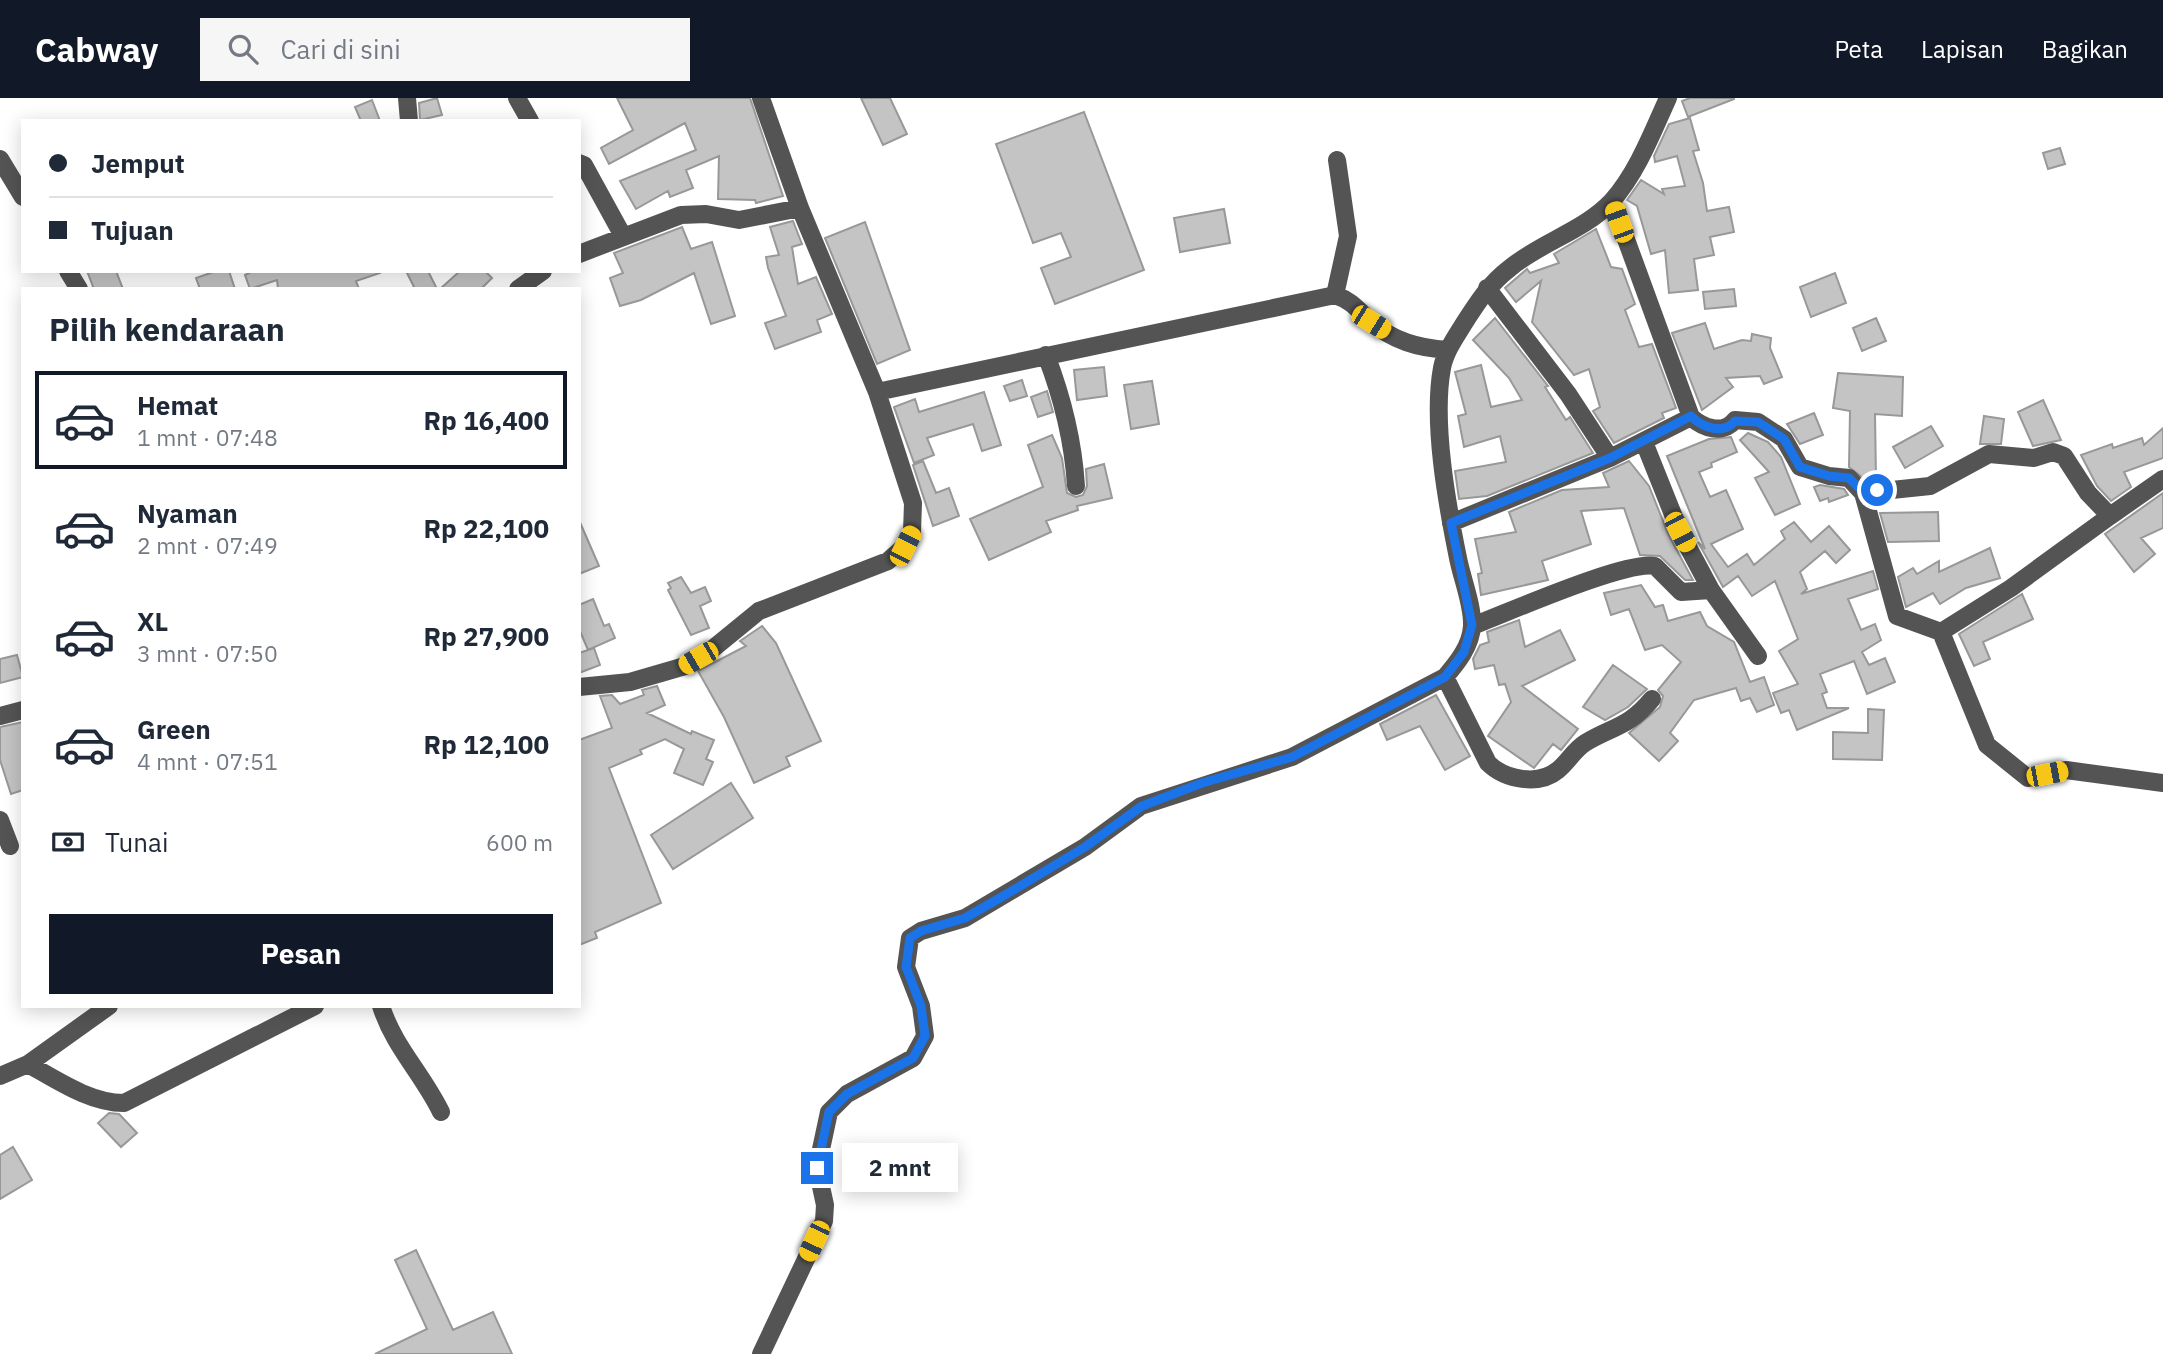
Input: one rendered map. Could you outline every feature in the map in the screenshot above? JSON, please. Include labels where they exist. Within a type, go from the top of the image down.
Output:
[{"type":"street","points":[[407,98],[409,119]]},
{"type":"street","points":[[517,98],[529,119]]},
{"type":"street","points":[[581,687],[630,682],[685,666],[710,651],[759,611],[782,600],[854,577],[888,561],[905,546],[912,532],[913,503],[877,392],[800,208],[761,98]]},
{"type":"street","points":[[761,1354],[824,1221],[825,1205],[817,1168],[829,1112],[847,1094],[913,1058],[925,1036],[921,1006],[906,967],[910,938],[921,931],[965,918],[988,905],[1085,847],[1142,806],[1202,783],[1292,757],[1445,677],[1464,652],[1472,625],[1451,523],[1442,445],[1440,393],[1442,367],[1448,350],[1487,288],[1512,266],[1595,215],[1612,201],[1642,157],[1668,98]]},
{"type":"street","points":[[1335,295],[1348,236],[1337,160]]},
{"type":"street","points":[[2,165],[21,194]]},
{"type":"street","points":[[581,166],[623,236]]},
{"type":"street","points":[[1612,201],[1691,416],[1700,425],[1717,429],[1728,428],[1735,421],[1758,422],[1784,439],[1800,467],[1829,476],[1849,478],[1863,492],[1897,616],[1941,632],[1987,745],[2028,778],[2067,770],[2163,783]]},
{"type":"street","points":[[581,253],[681,215],[706,214],[739,220],[800,208]]},
{"type":"street","points":[[521,287],[540,273]]},
{"type":"street","points":[[1487,288],[1568,394],[1610,458]]},
{"type":"street","points":[[877,392],[1335,295],[1353,301],[1371,322],[1410,346],[1448,350]]},
{"type":"street","points":[[1046,355],[1066,410],[1073,441],[1076,486]]},
{"type":"street","points":[[1451,523],[1610,458],[1691,416]]},
{"type":"street","points":[[1644,442],[1680,532],[1711,590],[1758,656]]},
{"type":"street","points":[[1863,492],[1930,486],[1989,454],[2035,458],[2053,452],[2064,456],[2088,493],[2110,516]]},
{"type":"street","points":[[1941,632],[2011,588],[2163,480]]},
{"type":"street","points":[[1472,625],[1634,566],[1655,566],[1681,592],[1711,590]]},
{"type":"street","points":[[1445,677],[1488,763],[1496,771],[1528,779],[1555,773],[1583,744],[1622,727],[1652,699]]},
{"type":"street","points":[[0,716],[21,711]]},
{"type":"street","points":[[0,820],[11,847]]},
{"type":"street","points":[[0,1076],[28,1064],[106,1008]]},
{"type":"street","points":[[28,1064],[90,1096],[111,1103],[124,1103],[311,1008]]},
{"type":"street","points":[[381,1008],[393,1037],[427,1083],[441,1112]]},
{"type":"building","points":[[437,98],[442,115],[420,119],[419,103]]},
{"type":"building","points":[[617,98],[750,98],[783,196],[756,203],[755,200],[718,199],[719,156],[686,170],[693,188],[670,197],[668,191],[636,209],[620,181],[696,150],[685,123],[609,164],[601,148],[633,130]]},
{"type":"building","points":[[861,98],[890,98],[907,134],[883,145]]},
{"type":"building","points":[[1690,98],[1734,99],[1688,117],[1682,101]]},
{"type":"building","points":[[372,100],[379,119],[360,119],[355,107]]},
{"type":"building","points":[[1084,112],[1144,270],[1055,304],[1041,268],[1071,257],[1061,233],[1033,243],[996,144]]},
{"type":"building","points":[[1690,118],[1699,150],[1693,151],[1703,183],[1707,211],[1729,207],[1734,232],[1710,237],[1714,255],[1694,259],[1698,290],[1669,293],[1665,250],[1651,254],[1637,206],[1627,200],[1641,180],[1664,194],[1662,189],[1685,186],[1677,156],[1655,162],[1654,156],[1669,124]]},
{"type":"building","points":[[2060,148],[2065,164],[2048,169],[2043,153]]},
{"type":"building","points":[[1224,209],[1230,243],[1180,252],[1174,218]]},
{"type":"building","points":[[793,221],[802,244],[792,247],[798,284],[816,277],[832,314],[817,320],[821,332],[775,349],[765,323],[786,316],[766,257],[779,255],[770,227]]},
{"type":"building","points":[[865,222],[910,350],[877,364],[825,238]]},
{"type":"building","points":[[682,227],[691,249],[712,242],[735,316],[711,324],[694,273],[641,300],[620,306],[610,278],[623,273],[614,253]]},
{"type":"building","points":[[1596,229],[1611,267],[1622,269],[1635,304],[1625,310],[1639,347],[1652,344],[1676,408],[1662,413],[1664,418],[1614,443],[1593,411],[1600,407],[1589,369],[1574,375],[1532,322],[1541,281],[1516,302],[1505,288],[1527,269],[1530,273],[1559,263],[1554,254]]},
{"type":"building","points":[[88,273],[117,273],[122,287],[93,287]]},
{"type":"building","points":[[210,273],[230,273],[234,287],[199,287],[196,278]]},
{"type":"building","points":[[380,273],[356,281],[358,287],[278,287],[277,280],[249,287],[245,275]]},
{"type":"building","points":[[407,273],[429,273],[436,287],[414,287]]},
{"type":"building","points":[[458,273],[487,273],[492,278],[483,287],[442,287]]},
{"type":"building","points":[[1835,273],[1846,303],[1811,317],[1800,287]]},
{"type":"building","points":[[1734,289],[1736,306],[1705,309],[1703,292]]},
{"type":"building","points":[[1495,318],[1548,386],[1545,387],[1566,420],[1570,417],[1593,453],[1487,496],[1459,499],[1455,471],[1506,462],[1500,436],[1464,447],[1458,416],[1466,414],[1455,372],[1481,365],[1491,407],[1522,400],[1509,378],[1473,340]]},
{"type":"building","points":[[1876,318],[1886,341],[1862,351],[1853,328]]},
{"type":"building","points":[[1705,323],[1714,349],[1742,340],[1751,341],[1752,334],[1771,338],[1770,348],[1782,377],[1764,384],[1760,376],[1726,378],[1733,387],[1702,410],[1672,333]]},
{"type":"building","points":[[1104,367],[1107,396],[1077,400],[1074,370]]},
{"type":"building","points":[[1838,373],[1903,377],[1902,416],[1875,414],[1876,480],[1867,481],[1849,467],[1850,411],[1833,408]]},
{"type":"building","points":[[1022,380],[1027,396],[1010,401],[1004,386]]},
{"type":"building","points":[[1152,381],[1159,424],[1131,429],[1124,385]]},
{"type":"building","points":[[1047,391],[1053,412],[1038,417],[1031,397]]},
{"type":"building","points":[[984,392],[1001,445],[982,451],[973,424],[927,438],[934,455],[914,463],[894,407],[915,399],[919,412]]},
{"type":"building","points":[[2043,400],[2061,440],[2033,446],[2018,412]]},
{"type":"building","points":[[1814,413],[1823,435],[1800,444],[1787,424]]},
{"type":"building","points":[[1984,416],[2004,419],[2001,444],[1980,444]]},
{"type":"building","points":[[1931,426],[1943,446],[1905,468],[1893,447]]},
{"type":"building","points":[[2163,428],[2163,458],[2124,472],[2131,487],[2111,501],[2097,486],[2081,455],[2112,444],[2113,448],[2142,438],[2144,445]]},
{"type":"building","points":[[1748,433],[1768,442],[1781,457],[1800,504],[1775,515],[1755,478],[1769,472],[1740,440]]},
{"type":"building","points":[[1052,435],[1062,458],[1067,493],[1076,497],[1083,495],[1087,486],[1086,469],[1104,464],[1112,498],[1077,506],[1078,510],[1046,521],[1051,532],[989,560],[970,519],[1043,487],[1028,445]]},
{"type":"building","points":[[1731,437],[1737,452],[1711,463],[1712,467],[1699,472],[1710,497],[1726,490],[1743,529],[1711,544],[1728,567],[1747,554],[1754,565],[1785,539],[1781,531],[1794,522],[1811,542],[1829,526],[1850,550],[1836,563],[1825,551],[1800,572],[1807,589],[1801,594],[1873,571],[1878,589],[1848,599],[1861,630],[1875,624],[1881,640],[1862,652],[1869,665],[1885,658],[1895,682],[1867,694],[1854,661],[1820,674],[1827,692],[1822,694],[1827,708],[1849,708],[1797,730],[1789,710],[1781,713],[1773,693],[1798,684],[1779,651],[1798,639],[1775,581],[1752,596],[1738,576],[1723,587],[1698,542],[1705,549],[1667,456],[1709,439]]},
{"type":"building","points":[[923,461],[936,493],[949,488],[959,516],[933,526],[913,465]]},
{"type":"building","points":[[1629,461],[1649,486],[1669,536],[1693,580],[1685,580],[1660,556],[1640,555],[1624,508],[1581,511],[1591,544],[1542,561],[1548,580],[1481,595],[1478,574],[1482,573],[1475,539],[1516,532],[1509,512],[1562,490],[1609,487],[1603,473]]},
{"type":"building","points":[[1820,485],[1844,489],[1848,495],[1829,502],[1828,498],[1820,501],[1814,487]]},
{"type":"building","points":[[2163,493],[2163,528],[2141,538],[2155,554],[2134,572],[2105,534]]},
{"type":"building","points":[[1938,512],[1939,541],[1888,542],[1880,513]]},
{"type":"building","points":[[581,525],[599,566],[581,573]]},
{"type":"building","points":[[1990,548],[2000,578],[1966,588],[1940,604],[1933,593],[1906,607],[1898,577],[1913,568],[1917,574],[1939,561],[1939,572]]},
{"type":"building","points":[[681,577],[691,593],[705,587],[711,601],[700,606],[709,628],[691,635],[668,590],[671,588],[668,583]]},
{"type":"building","points":[[1641,585],[1655,607],[1663,605],[1668,621],[1700,612],[1707,626],[1734,642],[1750,682],[1764,677],[1774,705],[1757,712],[1750,698],[1741,701],[1736,688],[1694,700],[1670,733],[1678,741],[1659,761],[1629,733],[1660,707],[1663,696],[1658,690],[1681,662],[1662,645],[1645,650],[1629,609],[1611,615],[1604,593]]},
{"type":"building","points":[[2022,594],[2033,619],[1983,642],[1990,659],[1974,666],[1959,634]]},
{"type":"building","points":[[593,599],[604,626],[609,624],[615,638],[588,650],[581,634],[581,604]]},
{"type":"building","points":[[1519,620],[1525,647],[1560,630],[1575,660],[1522,686],[1578,729],[1561,750],[1553,744],[1534,768],[1488,736],[1511,702],[1505,684],[1499,685],[1494,665],[1475,669],[1473,659],[1480,645],[1489,642],[1487,632]]},
{"type":"building","points":[[762,626],[776,643],[821,741],[786,757],[790,766],[754,783],[724,717],[698,671],[746,646],[740,641]]},
{"type":"building","points":[[594,648],[600,665],[581,672],[581,652]]},
{"type":"building","points":[[17,655],[21,678],[0,683],[0,659]]},
{"type":"building","points":[[1613,665],[1647,689],[1628,707],[1605,720],[1583,707]]},
{"type":"building","points":[[657,686],[665,705],[647,713],[691,734],[692,731],[714,740],[706,759],[713,762],[703,785],[674,773],[684,749],[665,739],[640,750],[642,754],[609,768],[661,903],[595,932],[597,938],[581,944],[581,739],[612,728],[600,696],[612,695],[620,704],[644,695],[642,690]]},
{"type":"building","points":[[1436,695],[1470,756],[1445,770],[1420,726],[1387,740],[1380,724]]},
{"type":"building","points":[[1868,709],[1884,710],[1882,760],[1833,759],[1833,732],[1868,733]]},
{"type":"building","points":[[21,722],[21,791],[11,794],[0,760],[0,727]]},
{"type":"building","points":[[731,783],[753,818],[673,869],[651,835]]},
{"type":"building","points":[[109,1113],[119,1114],[137,1133],[121,1147],[98,1123]]},
{"type":"building","points":[[13,1147],[32,1180],[0,1199],[0,1155]]},
{"type":"building","points":[[416,1250],[453,1330],[493,1312],[512,1354],[375,1354],[427,1329],[395,1260]]},
{"type":"route","points":[[817,1168],[829,1112],[847,1094],[913,1058],[925,1036],[921,1006],[906,967],[905,957],[910,938],[921,931],[965,918],[1085,847],[1142,806],[1202,783],[1269,766],[1292,757],[1445,677],[1464,652],[1472,625],[1451,523],[1610,458],[1691,416],[1700,425],[1717,429],[1728,428],[1735,421],[1758,422],[1784,439],[1794,461],[1807,471],[1849,478],[1857,489],[1863,492],[1877,490]]}]
